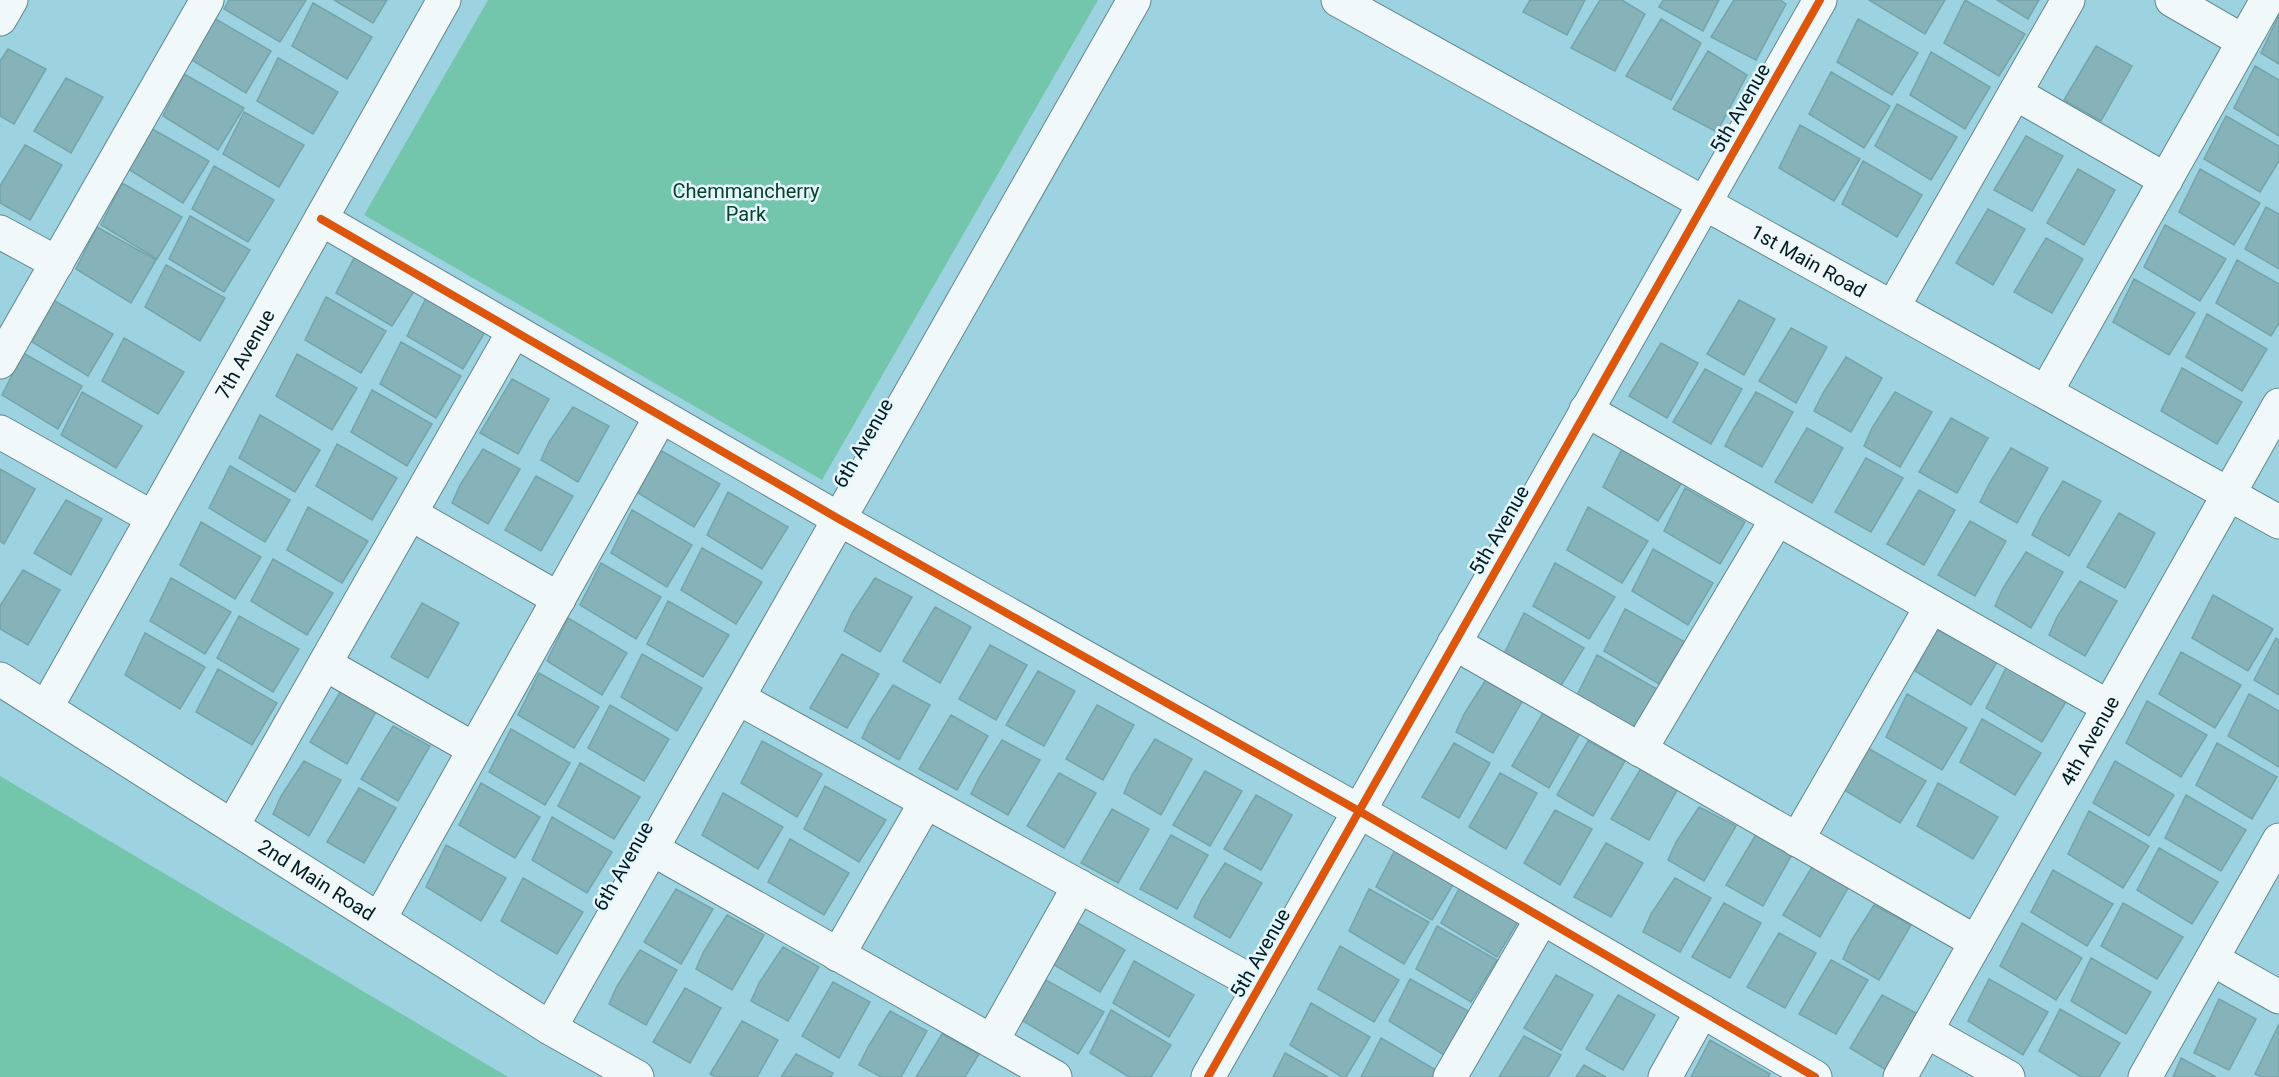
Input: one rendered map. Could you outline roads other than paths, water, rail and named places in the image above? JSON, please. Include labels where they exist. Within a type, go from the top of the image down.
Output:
[{"type":"street","points":[[0,19],[11,0]]},
{"type":"street","points":[[0,362],[207,0]]},
{"type":"street","name":"7th Avenue","points":[[46,708],[444,0]]},
{"type":"street","name":"6th Avenue","points":[[550,1028],[1134,0]]},
{"type":"street","name":"1st Main Road","points":[[1338,0],[2279,522]]},
{"type":"street","points":[[1893,307],[2068,0]]},
{"type":"street","points":[[2172,0],[2243,41]]},
{"type":"street","points":[[2046,392],[2267,0]]},
{"type":"street","name":"5th Avenue","points":[[1208,1077],[1705,203],[1812,3]]},
{"type":"street","points":[[2015,93],[2166,180]]},
{"type":"street","points":[[321,219],[839,519],[1359,811],[1815,1077]]},
{"type":"street","points":[[0,232],[57,263]]},
{"type":"street","points":[[233,825],[514,331]]},
{"type":"street","name":"4th Avenue","points":[[1900,1077],[2279,405]]},
{"type":"street","points":[[1587,410],[2109,707]]},
{"type":"street","points":[[380,918],[661,416]]},
{"type":"street","points":[[0,432],[153,518]]},
{"type":"street","points":[[411,514],[559,599]]},
{"type":"street","points":[[1640,750],[1777,519]]},
{"type":"street","points":[[1797,840],[1931,607]]},
{"type":"street","points":[[1454,643],[1976,942]]},
{"type":"street","points":[[325,664],[474,749]]},
{"type":"street","name":"2nd Main Road","points":[[0,679],[550,1028],[637,1077]]},
{"type":"street","points":[[738,698],[1260,986]]},
{"type":"street","points":[[838,955],[926,802]]},
{"type":"street","points":[[2145,1077],[2279,840]]},
{"type":"street","points":[[652,849],[1055,1077]]},
{"type":"street","points":[[992,1041],[1079,886]]},
{"type":"street","points":[[1450,1077],[1542,918]]},
{"type":"street","points":[[2212,959],[2279,997]]},
{"type":"street","points":[[1665,1077],[1702,1011]]},
{"type":"street","points":[[1926,1031],[2008,1077]]},
{"type":"park label","name":"Chemmancherry Park","points":[[746,202]]}]
